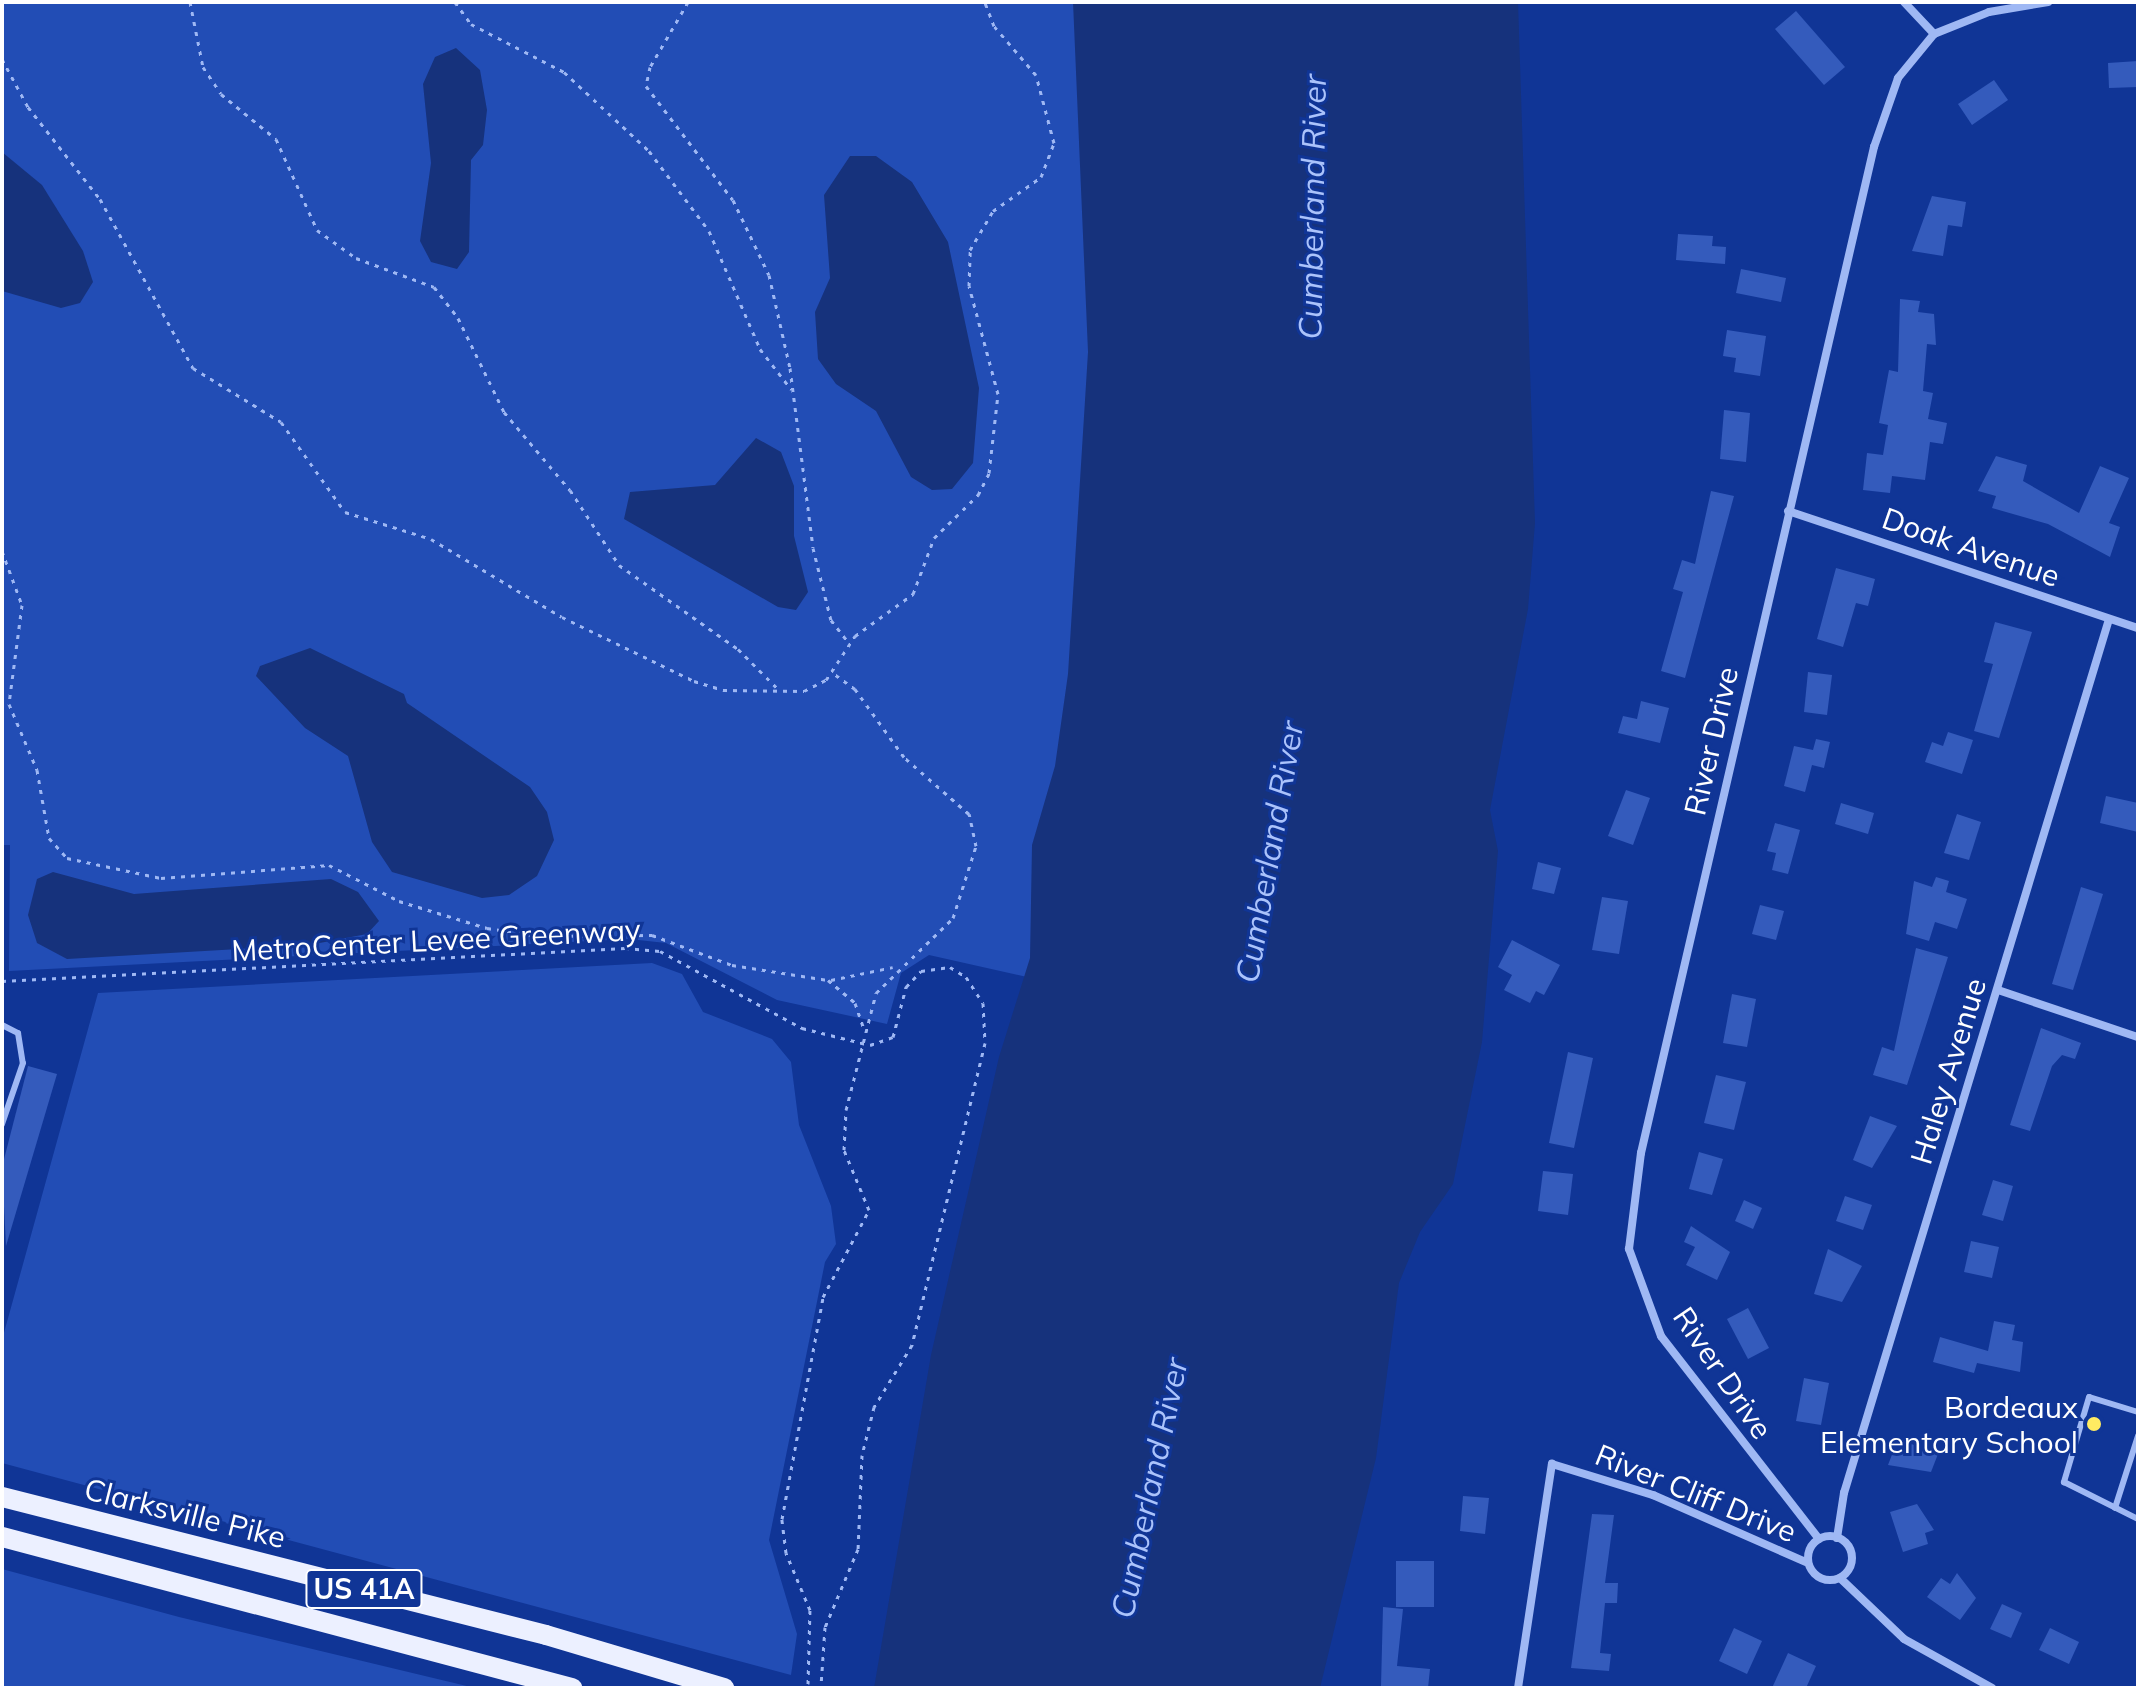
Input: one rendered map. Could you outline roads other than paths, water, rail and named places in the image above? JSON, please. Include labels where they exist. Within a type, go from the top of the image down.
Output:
[{"type":"main road","name":"Clarksville Pike","points":[[2,1497],[546,1635],[724,1688]]},
{"type":"main road","name":"US 41A","points":[[2,1537],[572,1688]]},
{"type":"street","points":[[1904,2],[1934,34]]},
{"type":"street","name":"River Drive","points":[[1819,1539],[1661,1336],[1629,1249],[1641,1153],[1874,147],[1898,78],[1934,34],[1989,12],[2048,2]]},
{"type":"street","name":"Doak Avenue","points":[[1788,511],[2138,628]]},
{"type":"street","name":"Haley Avenue","points":[[1837,1538],[1844,1493],[2109,619]]},
{"type":"street","points":[[1998,990],[2138,1037]]},
{"type":"street","name":"River Cliff Drive","points":[[1518,1688],[1552,1464],[1653,1495],[1808,1563]]},
{"type":"street","points":[[1840,1578],[1852,1557],[1837,1538],[1819,1539],[1808,1563],[1821,1579],[1840,1578],[1904,1639],[1992,1688]]},
{"type":"lane","points":[[2,1025],[18,1033],[23,1063],[2,1124]]},
{"type":"lane","points":[[2138,1412],[2089,1397],[2064,1482],[2138,1519]]},
{"type":"lane","points":[[2115,1508],[2138,1436]]},
{"type":"water","name":"Cumberland River","points":[[1073,2],[1518,2],[1535,523],[1528,609],[1490,810],[1498,851],[1482,1042],[1453,1184],[1420,1232],[1399,1283],[1376,1458],[1320,1688],[874,1688],[931,1355],[999,1057],[1030,958],[1032,845],[1055,766],[1068,674],[1088,352]]},
{"type":"water","points":[[456,48],[480,70],[487,110],[483,145],[471,160],[469,252],[457,269],[431,262],[420,241],[431,163],[423,84],[435,57]]},
{"type":"water","points":[[2,152],[42,185],[83,251],[93,282],[80,303],[61,308],[2,291]]},
{"type":"water","points":[[850,156],[876,156],[912,182],[948,242],[979,388],[973,463],[952,489],[932,490],[911,477],[876,411],[836,384],[818,359],[815,312],[830,278],[824,195]]},
{"type":"water","points":[[756,438],[781,452],[794,486],[794,536],[808,592],[796,610],[778,607],[624,519],[630,492],[715,485]]},
{"type":"water","points":[[310,648],[404,694],[407,703],[530,787],[547,812],[554,840],[537,876],[509,895],[482,898],[392,872],[372,842],[348,756],[305,728],[256,676],[260,666]]},
{"type":"water","points":[[53,872],[134,894],[331,879],[358,892],[379,921],[367,934],[309,945],[67,959],[37,943],[28,915],[37,879]]},
{"type":"place","name":"Bordeaux Elementary School","points":[[2094,1424]]}]
